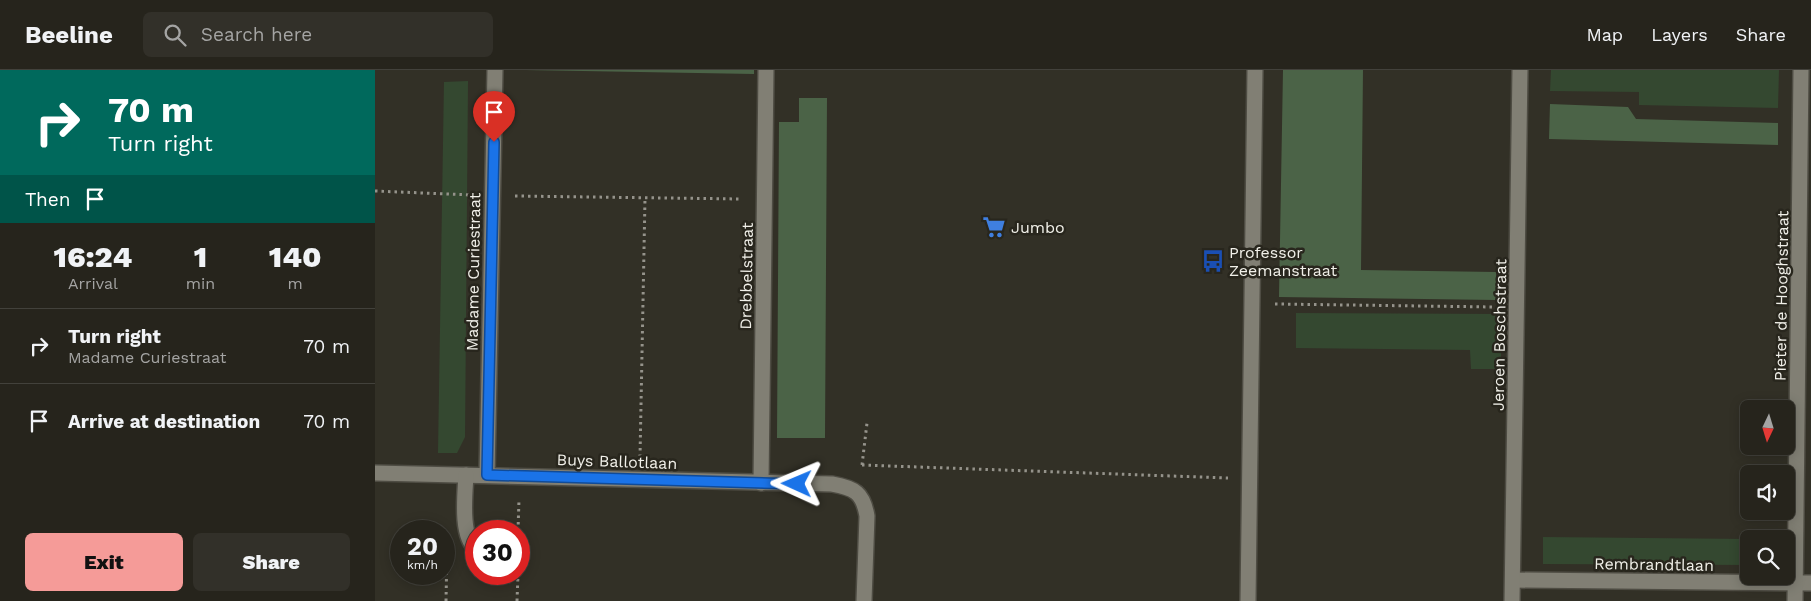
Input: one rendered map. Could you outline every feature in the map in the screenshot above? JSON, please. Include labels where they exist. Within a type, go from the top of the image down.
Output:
[{"type":"street","name":"Madame Curiestraat","points":[[487,475],[495,70]]},
{"type":"street","name":"Drebbelstraat","points":[[761,483],[766,70]]},
{"type":"street","points":[[1249,601],[1255,70]]},
{"type":"street","name":"Jeroen Boschstraat","points":[[1512,601],[1521,70]]},
{"type":"street","name":"Pieter de Hooghstraat","points":[[1795,583],[1801,70]]},
{"type":"street","name":"Buys Ballotlaan","points":[[375,473],[832,484],[845,487],[857,493],[864,503],[867,516],[864,601]]},
{"type":"street","points":[[465,520],[466,475]]},
{"type":"street","name":"Rembrandtlaan","points":[[1513,580],[1740,582]]},
{"type":"street","name":"Rembrandtlaan","points":[[1795,583],[1811,583]]},
{"type":"street","points":[[1795,585],[1795,601]]},
{"type":"path","points":[[375,191],[493,196],[764,199]]},
{"type":"path","points":[[640,480],[645,198]]},
{"type":"path","points":[[1251,303],[1517,307]]},
{"type":"path","points":[[867,423],[862,465],[1250,479]]},
{"type":"path","points":[[518,520],[519,476]]},
{"type":"path","points":[[517,601],[518,585]]},
{"type":"green space","points":[[525,70],[754,70],[754,74]]},
{"type":"green space","points":[[1283,70],[1363,70],[1361,270],[1496,272],[1496,300],[1279,297]]},
{"type":"green space","points":[[1551,70],[1779,70],[1778,108],[1639,105],[1639,92],[1550,91]]},
{"type":"green space","points":[[468,81],[465,437],[457,453],[438,453],[444,82]]},
{"type":"green space","points":[[799,98],[827,98],[825,438],[777,438],[779,122],[799,122]]},
{"type":"green space","points":[[1550,104],[1628,107],[1636,119],[1778,123],[1778,145],[1549,139]]},
{"type":"green space","points":[[1296,313],[1501,314],[1501,369],[1471,369],[1470,350],[1296,348]]},
{"type":"green space","points":[[1543,537],[1740,539],[1740,565],[1543,564]]},
{"type":"place","name":"Jumbo","points":[[994,227]]},
{"type":"place","name":"Professor Zeemanstraat","points":[[1213,261]]},
{"type":"route","points":[[494,142],[487,475],[797,484]]}]
